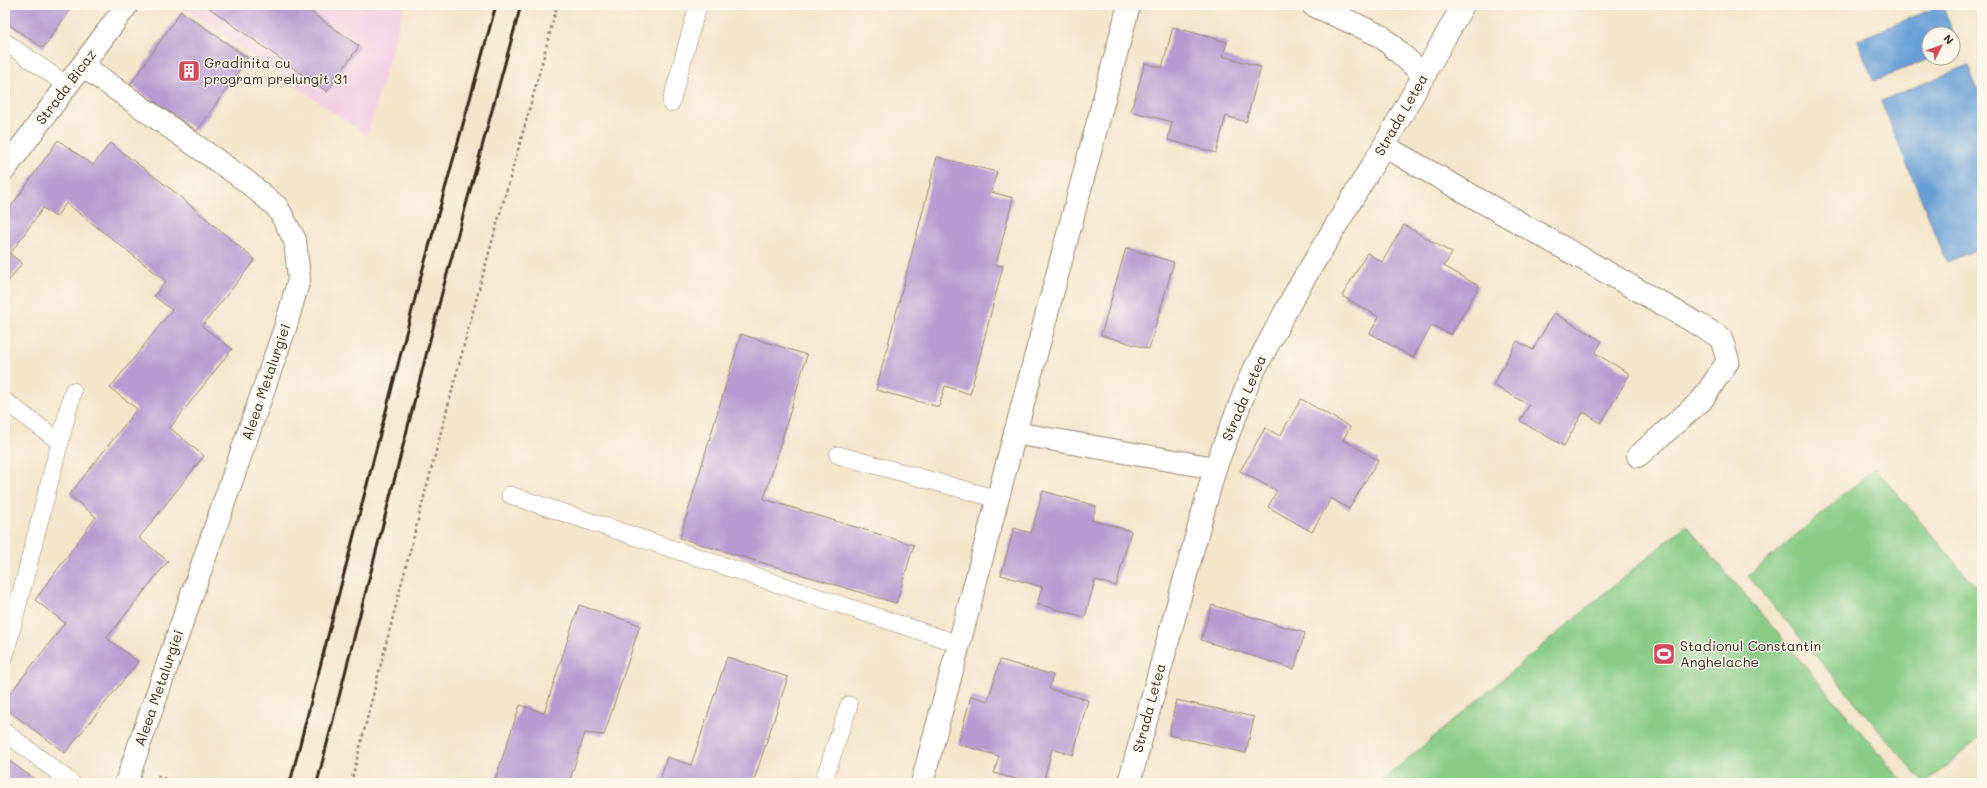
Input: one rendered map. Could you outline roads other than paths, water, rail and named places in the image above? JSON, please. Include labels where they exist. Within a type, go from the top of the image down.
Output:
[{"type":"street","name":"Strada Bicaz","points":[[5,170],[127,5]]},
{"type":"street","points":[[922,783],[1129,5]]},
{"type":"street","points":[[1313,5],[1381,36],[1425,76]]},
{"type":"street","name":"Strada Letea","points":[[1129,783],[1215,468],[1251,376],[1297,290],[1425,76],[1463,5]]},
{"type":"street","name":"Aleea Metalurgiei","points":[[83,66],[246,181],[277,207],[295,240],[299,279],[286,325],[126,783]]},
{"type":"street","points":[[1384,146],[1696,322],[1721,338],[1728,361],[1702,400],[1638,456]]},
{"type":"street","points":[[1015,433],[1215,468]]},
{"type":"lane","points":[[670,103],[698,5]]},
{"type":"lane","points":[[5,42],[68,85]]},
{"type":"lane","points":[[5,655],[73,391]]},
{"type":"lane","points":[[5,401],[60,442]]},
{"type":"lane","points":[[838,455],[998,499]]},
{"type":"lane","points":[[510,495],[959,644]]},
{"type":"lane","points":[[823,783],[849,705]]},
{"type":"lane","points":[[5,732],[72,783]]},
{"type":"water","points":[[1942,5],[1950,26],[1921,26],[1921,62],[1874,81],[1857,40]]},
{"type":"water","points":[[1968,65],[1982,101],[1982,247],[1947,262],[1881,101]]},
{"type":"railway","points":[[290,783],[419,283],[496,5]]},
{"type":"railway","points":[[317,783],[444,285],[521,5]]},
{"type":"place","name":"Gradinita cu program prelungit 31","points":[[189,71]]},
{"type":"place","name":"Stadionul Constantin Anghelache","points":[[1664,654]]}]
